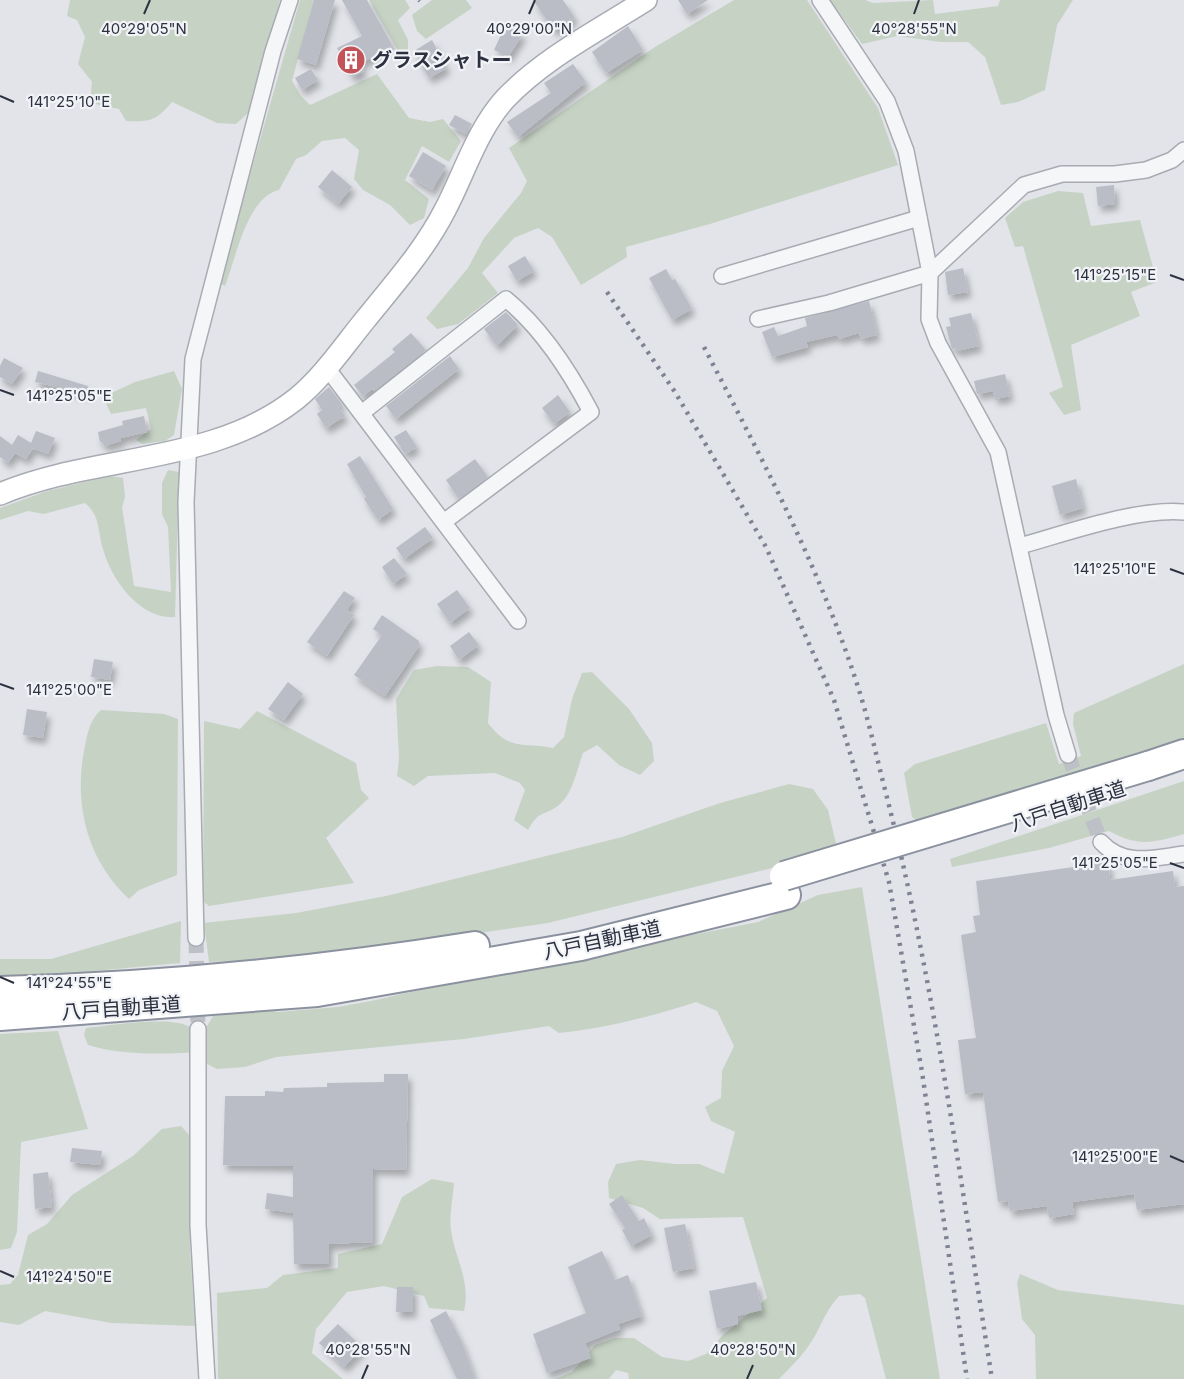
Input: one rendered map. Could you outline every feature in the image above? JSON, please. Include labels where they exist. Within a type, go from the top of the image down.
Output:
[{"type":"highway","name":"八戸自動車道","points":[[1148,773],[1184,754]]},
{"type":"highway","name":"八戸自動車道","points":[[0,1016],[317,992],[581,946],[785,886],[1148,773],[1184,768]]},
{"type":"highway","name":"八戸自動車道","points":[[0,991],[147,984],[316,969],[452,950],[577,928],[690,903],[785,886]]},
{"type":"street","points":[[196,938],[189,699],[187,448],[193,359],[203,311],[273,51],[290,0]]},
{"type":"street","points":[[1,492],[76,471],[187,448],[228,436],[270,416],[296,398],[327,368],[418,253],[444,212],[485,129],[504,100],[528,78],[646,0]]},
{"type":"street","points":[[820,0],[887,101],[906,151],[930,273],[929,319],[938,343],[998,452],[1056,714],[1068,755]]},
{"type":"street","points":[[758,319],[829,303],[930,273],[1024,185],[1062,174],[1146,170],[1172,160],[1184,150]]},
{"type":"street","points":[[722,276],[920,218]]},
{"type":"street","points":[[363,412],[506,299],[520,310],[564,368],[591,412],[445,521]]},
{"type":"street","points":[[327,368],[363,412],[518,621]]},
{"type":"street","points":[[1020,546],[1108,523],[1148,515],[1184,512]]},
{"type":"street","points":[[1101,842],[1111,854],[1139,860],[1184,854]]},
{"type":"street","points":[[198,1029],[198,1225],[207,1379]]},
{"type":"green space","points":[[70,0],[280,0],[250,111],[236,124],[217,123],[172,102],[157,117],[141,121],[126,121],[119,109],[90,103],[92,82],[78,64],[85,37],[77,20],[67,16]]},
{"type":"green space","points":[[300,0],[314,0],[292,81],[310,105],[377,74],[409,118],[430,122],[443,119],[461,141],[449,162],[422,146],[405,180],[429,199],[424,218],[410,225],[390,205],[363,190],[354,179],[359,150],[345,138],[322,141],[306,155],[296,159],[279,190],[268,195],[259,204],[244,230],[225,286],[219,283]]},
{"type":"green space","points":[[369,0],[405,0],[410,8],[398,20],[408,40],[408,55],[400,54]]},
{"type":"green space","points":[[432,0],[466,0],[472,8],[426,39],[417,31],[412,15]]},
{"type":"green space","points":[[734,0],[807,0],[878,108],[898,165],[710,224],[626,247],[627,257],[581,285],[552,237],[538,228],[514,238],[482,273],[498,293],[458,324],[437,329],[426,318],[468,268],[484,238],[521,193],[527,181],[509,148],[655,47]]},
{"type":"green space","points":[[830,0],[865,0],[873,3],[933,0],[935,14],[998,6],[1000,0],[1073,0],[1057,25],[1045,90],[1018,102],[1001,105],[985,57],[968,42],[941,42],[897,36],[862,44]]},
{"type":"green space","points":[[1058,191],[1083,193],[1091,226],[1140,220],[1157,282],[1131,292],[1140,316],[1071,345],[1081,410],[1064,415],[1049,393],[1063,387],[1023,246],[1015,247],[1005,218],[1023,202]]},
{"type":"green space","points":[[174,371],[182,389],[174,435],[165,441],[142,444],[136,440],[151,429],[146,408],[111,414],[103,397],[135,382]]},
{"type":"green space","points":[[168,470],[179,472],[175,617],[150,612],[139,605],[120,584],[107,561],[94,513],[85,503],[44,514],[28,511],[0,520],[0,508],[47,491],[110,476],[123,478],[125,497],[122,507],[134,586],[171,592],[168,527],[162,514],[162,483]]},
{"type":"green space","points":[[1184,664],[1184,742],[920,823],[912,817],[904,773],[915,764],[1046,723],[1059,764],[1081,756],[1073,724],[1074,713]]},
{"type":"green space","points":[[437,666],[468,667],[491,682],[488,723],[503,738],[517,744],[553,748],[564,737],[572,699],[582,673],[592,672],[629,709],[652,743],[654,761],[640,775],[619,765],[597,745],[583,753],[571,787],[560,804],[536,818],[528,830],[514,820],[525,790],[520,783],[495,773],[428,776],[414,786],[397,776],[399,758],[396,699],[414,670]]},
{"type":"green space","points":[[101,710],[164,714],[178,719],[177,875],[139,890],[129,899],[102,866],[86,828],[82,808],[82,767],[85,746],[92,722]]},
{"type":"green space","points":[[257,711],[356,763],[361,790],[369,798],[326,838],[354,883],[209,906],[203,901],[204,721],[240,729]]},
{"type":"green space","points":[[1184,781],[1184,834],[1146,842],[1129,839],[1109,831],[1049,848],[952,867],[950,859]]},
{"type":"green space","points":[[789,784],[813,789],[828,810],[838,852],[548,923],[363,950],[269,960],[209,962],[204,923],[296,913],[386,896],[622,837],[720,803]]},
{"type":"green space","points":[[862,887],[940,1379],[886,1379],[865,1298],[860,1294],[839,1296],[809,1345],[779,1379],[629,1379],[628,1373],[616,1370],[609,1379],[555,1379],[572,1372],[595,1345],[615,1338],[634,1338],[662,1357],[688,1361],[706,1354],[722,1336],[767,1298],[743,1217],[660,1219],[643,1208],[609,1198],[608,1182],[616,1164],[640,1160],[699,1164],[724,1174],[735,1132],[711,1121],[705,1107],[721,1098],[722,1071],[734,1046],[717,1011],[696,1002],[628,1021],[576,1031],[559,1033],[549,1026],[464,1039],[276,1057],[245,1067],[217,1069],[207,1064],[203,1052],[160,1054],[102,1049],[88,1045],[84,1035],[86,1028],[142,1022],[172,1022],[192,1029],[206,1028],[213,1016],[262,1009],[278,1012],[338,1007],[371,1001],[463,980],[758,922],[818,895]]},
{"type":"green space","points":[[181,921],[180,963],[52,975],[0,977],[0,959],[51,959]]},
{"type":"green space","points":[[58,1031],[88,1129],[21,1142],[17,1232],[11,1248],[0,1250],[0,1034]]},
{"type":"green space","points":[[181,1126],[189,1135],[190,1250],[195,1326],[111,1323],[45,1311],[19,1325],[0,1322],[0,1285],[10,1284],[18,1275],[28,1235],[47,1224],[72,1195],[133,1156],[162,1129]]},
{"type":"green space","points":[[432,1179],[454,1183],[451,1224],[453,1241],[464,1280],[466,1300],[464,1311],[429,1308],[424,1296],[384,1286],[347,1292],[316,1329],[312,1353],[343,1379],[218,1379],[217,1293],[267,1288],[283,1275],[338,1268],[338,1254],[382,1244],[402,1197]]},
{"type":"green space","points":[[1020,1274],[1058,1290],[1184,1305],[1184,1379],[1036,1379],[1035,1335],[1022,1319],[1017,1283]]},
{"type":"building","points":[[314,0],[335,0],[316,65],[297,59]]},
{"type":"building","points":[[342,0],[367,0],[392,45],[360,64],[364,71],[352,77],[337,48],[362,36]]},
{"type":"building","points":[[533,0],[563,0],[575,18],[554,31]]},
{"type":"building","points":[[678,0],[708,0],[687,14]]},
{"type":"building","points":[[505,26],[523,34],[508,57],[494,50]]},
{"type":"building","points":[[628,26],[643,50],[606,73],[592,52]]},
{"type":"building","points":[[432,40],[447,68],[429,78],[414,51]]},
{"type":"building","points":[[573,64],[586,82],[518,137],[507,122],[551,93],[544,83]]},
{"type":"building","points":[[311,69],[318,80],[302,90],[295,78]]},
{"type":"building","points":[[455,115],[472,124],[466,134],[449,125]]},
{"type":"building","points":[[423,152],[446,166],[432,190],[409,176]]},
{"type":"building","points":[[332,170],[352,187],[338,204],[318,187]]},
{"type":"building","points":[[1114,185],[1115,204],[1098,206],[1096,187]]},
{"type":"building","points":[[525,256],[534,271],[517,281],[508,266]]},
{"type":"building","points":[[963,268],[968,292],[948,295],[945,272]]},
{"type":"building","points":[[666,269],[672,280],[675,279],[692,309],[672,320],[649,278]]},
{"type":"building","points":[[869,301],[877,335],[861,339],[859,333],[839,339],[837,335],[806,342],[808,347],[772,357],[762,332],[774,327],[778,336],[807,326],[805,318]]},
{"type":"building","points":[[506,312],[518,325],[497,346],[484,329]]},
{"type":"building","points":[[971,313],[979,346],[957,351],[956,348],[952,349],[946,327],[951,326],[949,318]]},
{"type":"building","points":[[411,333],[426,350],[374,391],[372,389],[363,396],[354,385],[395,352],[392,349]]},
{"type":"building","points":[[450,356],[459,369],[396,419],[386,406]]},
{"type":"building","points":[[4,358],[23,368],[12,384],[0,377],[0,366]]},
{"type":"building","points":[[38,371],[88,386],[87,394],[35,382]]},
{"type":"building","points":[[1005,374],[1010,396],[995,399],[993,391],[977,394],[974,381]]},
{"type":"building","points":[[329,387],[342,404],[338,406],[345,416],[326,428],[317,414],[322,410],[315,399]]},
{"type":"building","points":[[558,395],[570,412],[554,424],[542,408]]},
{"type":"building","points":[[144,416],[147,432],[121,438],[121,441],[104,446],[103,442],[100,442],[98,432],[123,425],[122,421]]},
{"type":"building","points":[[406,430],[417,447],[405,454],[394,437]]},
{"type":"building","points":[[36,431],[55,438],[48,454],[33,448],[26,459],[15,453],[8,463],[0,457],[0,436],[12,445],[18,435],[31,443]]},
{"type":"building","points":[[360,456],[393,509],[378,520],[364,499],[366,497],[347,464]]},
{"type":"building","points":[[475,459],[488,477],[459,499],[446,480]]},
{"type":"building","points":[[1076,479],[1083,508],[1060,515],[1052,486]]},
{"type":"building","points":[[425,527],[433,538],[404,559],[396,548]]},
{"type":"building","points":[[394,558],[407,574],[393,584],[382,567]]},
{"type":"building","points":[[457,590],[470,608],[450,623],[437,604]]},
{"type":"building","points":[[344,591],[355,598],[347,610],[354,615],[327,656],[307,642]]},
{"type":"building","points":[[382,615],[419,641],[419,646],[385,696],[354,675],[382,635],[373,629]]},
{"type":"building","points":[[469,632],[479,645],[459,660],[450,646]]},
{"type":"building","points":[[94,659],[113,662],[110,680],[91,677]]},
{"type":"building","points":[[288,682],[303,694],[284,720],[268,709]]},
{"type":"building","points":[[27,709],[47,712],[43,738],[23,735]]},
{"type":"building","points":[[1108,862],[1110,880],[1173,871],[1175,887],[1184,886],[1184,1204],[1137,1210],[1134,1194],[1072,1202],[1074,1214],[1049,1218],[1047,1206],[1010,1211],[1008,1201],[998,1202],[983,1092],[965,1094],[958,1040],[976,1038],[961,935],[976,932],[973,916],[980,915],[976,881]]},
{"type":"building","points":[[384,1074],[408,1074],[406,1170],[373,1169],[373,1242],[329,1244],[329,1264],[294,1264],[293,1213],[265,1209],[267,1193],[293,1197],[293,1166],[223,1165],[225,1096],[265,1096],[265,1091],[283,1092],[284,1088],[327,1087],[327,1083],[384,1082]]},
{"type":"building","points":[[72,1148],[102,1151],[100,1165],[70,1162]]},
{"type":"building","points":[[48,1172],[52,1207],[35,1209],[33,1174]]},
{"type":"building","points":[[622,1195],[639,1221],[644,1218],[652,1235],[631,1246],[622,1230],[625,1228],[609,1204]]},
{"type":"building","points":[[685,1224],[694,1268],[673,1272],[664,1228]]},
{"type":"building","points":[[602,1251],[615,1280],[628,1275],[642,1316],[618,1324],[620,1329],[585,1343],[591,1358],[547,1373],[533,1334],[586,1313],[568,1267]]},
{"type":"building","points":[[756,1282],[762,1310],[737,1316],[738,1324],[717,1329],[709,1291]]},
{"type":"building","points":[[397,1287],[413,1287],[413,1312],[396,1312]]},
{"type":"building","points":[[446,1311],[463,1345],[475,1379],[457,1379],[430,1320]]},
{"type":"building","points":[[338,1324],[363,1348],[344,1367],[319,1343]]},
{"type":"tunnel","points":[[1068,755],[1101,842]]},
{"type":"tunnel","points":[[196,938],[198,1029]]},
{"type":"railway","points":[[607,292],[675,392],[766,547],[834,700],[889,882],[922,1072],[967,1379]]},
{"type":"railway","points":[[704,347],[808,556],[843,643],[865,710],[917,930],[945,1079],[992,1379]]},
{"type":"place","name":"グラスシャトー","points":[[351,60]]}]
